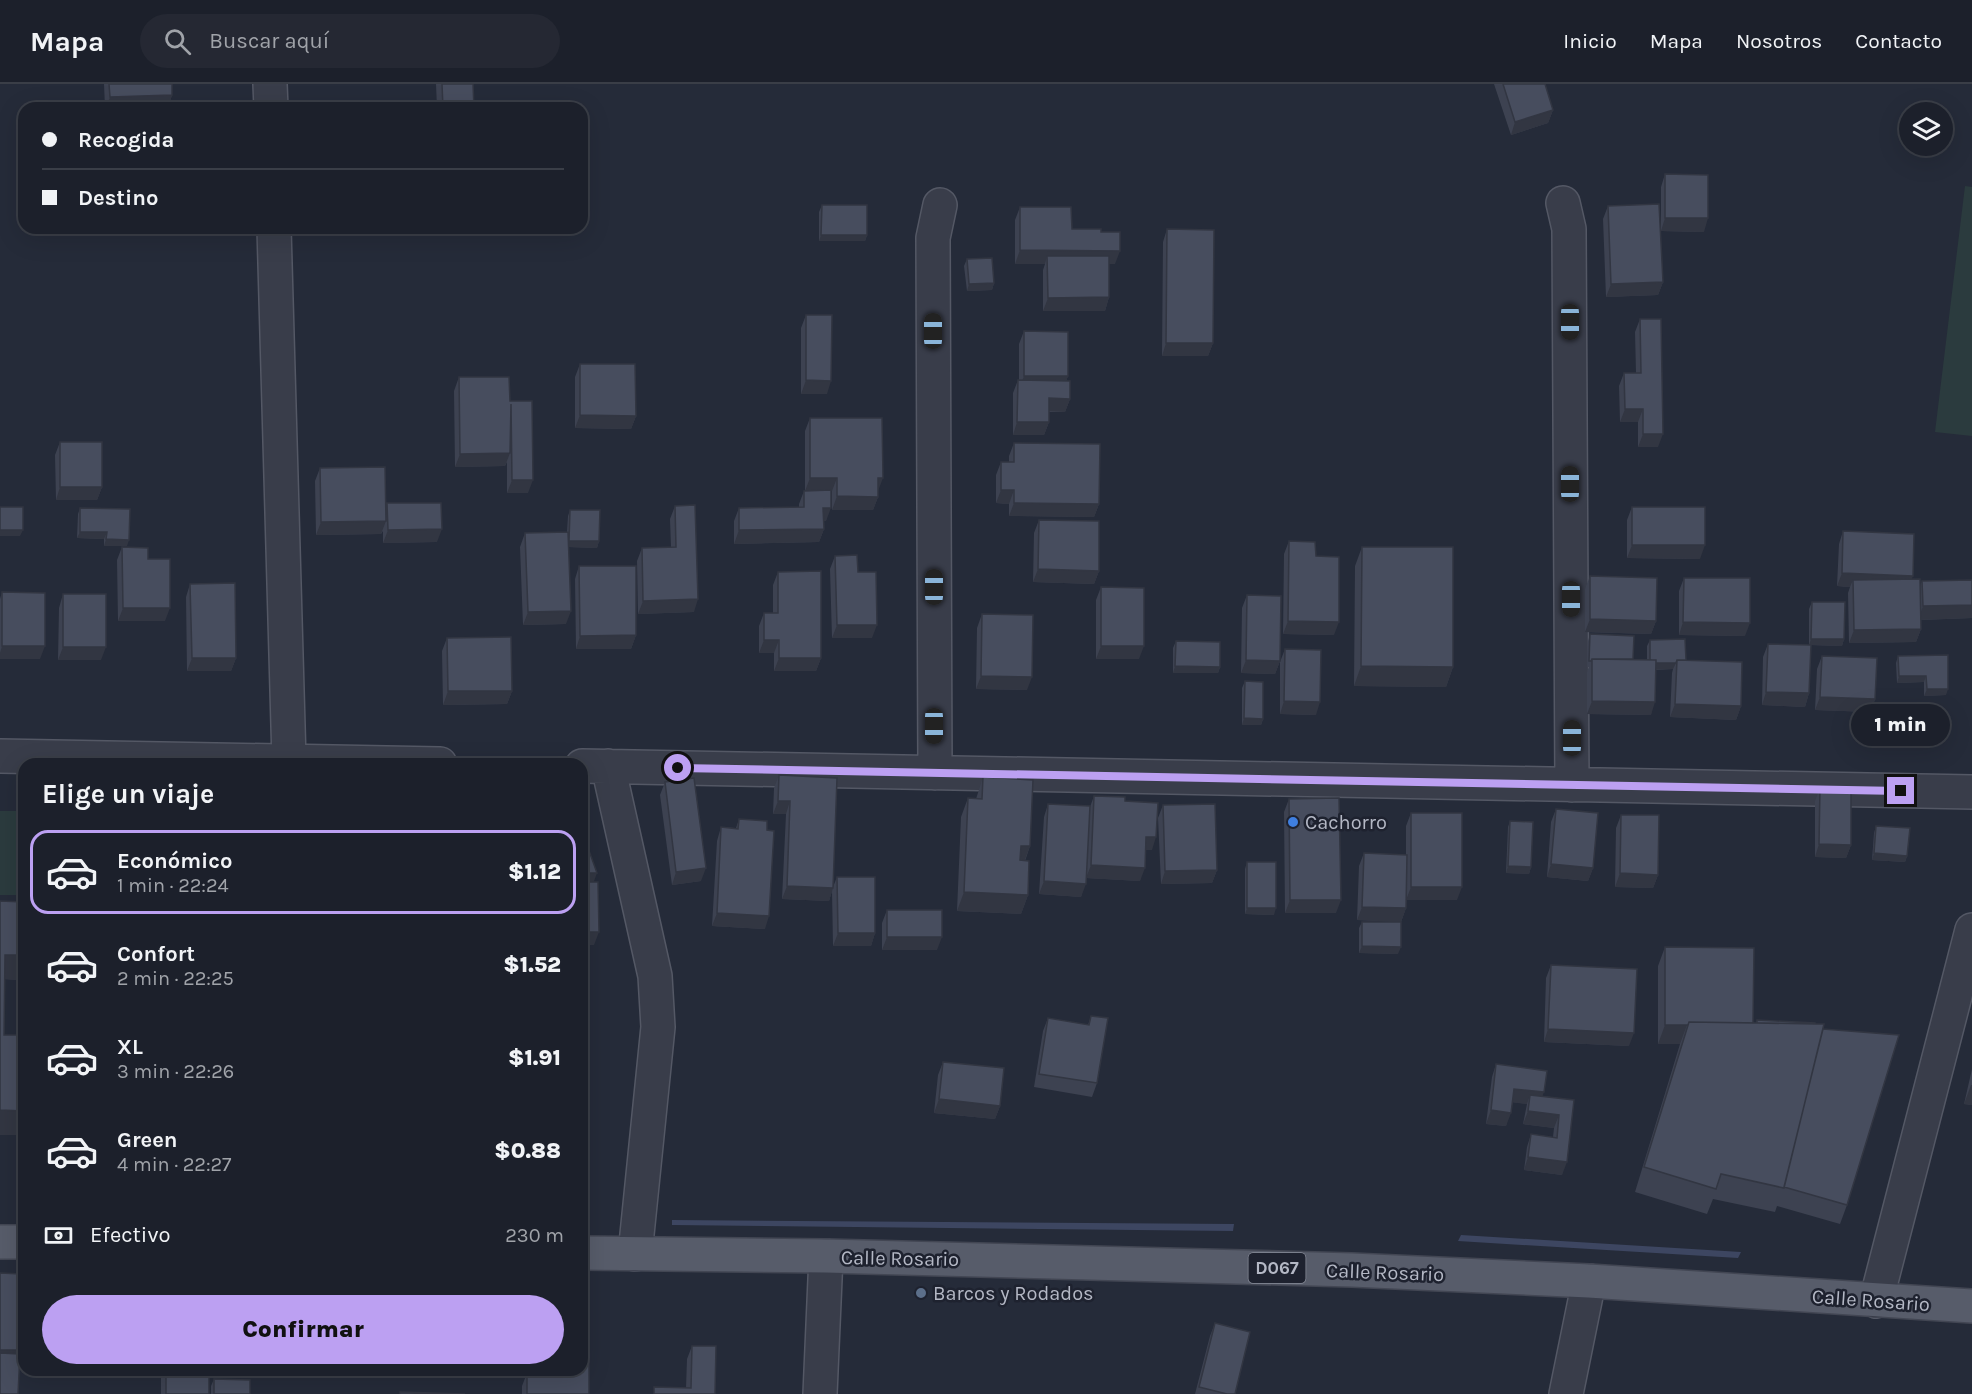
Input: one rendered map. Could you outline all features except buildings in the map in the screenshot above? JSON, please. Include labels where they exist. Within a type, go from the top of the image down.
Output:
[{"type":"main road","points":[[0,1242],[18,1242]]},
{"type":"main road","name":"Calle Rosario","points":[[588,1253],[826,1256],[1352,1270],[1589,1281],[1972,1306]]},
{"type":"street","points":[[270,84],[271,102]]},
{"type":"street","points":[[1563,203],[1569,229],[1572,784]]},
{"type":"street","points":[[935,772],[933,238],[940,205]]},
{"type":"street","points":[[274,234],[289,758]]},
{"type":"street","points":[[0,756],[116,758]]},
{"type":"street","points":[[635,1254],[658,1027],[655,976],[595,766],[1972,792]]},
{"type":"street","points":[[1876,1301],[1972,930]]},
{"type":"street","points":[[820,1394],[826,1256]]},
{"type":"street","points":[[1566,1394],[1589,1281]]},
{"type":"shaded area","points":[[1965,186],[1972,187],[1972,436],[1935,432]]},
{"type":"shaded area","points":[[0,811],[18,811],[18,895],[0,895]]},
{"type":"water","points":[[672,1220],[1234,1224],[1233,1231],[672,1225]]},
{"type":"water","points":[[1461,1235],[1741,1252],[1738,1258],[1458,1241]]},
{"type":"place","name":"Cachorro","points":[[1293,822]]},
{"type":"place","name":"Barcos y Rodados","points":[[921,1293]]},
{"type":"route","points":[[678,768],[1901,791]]}]
